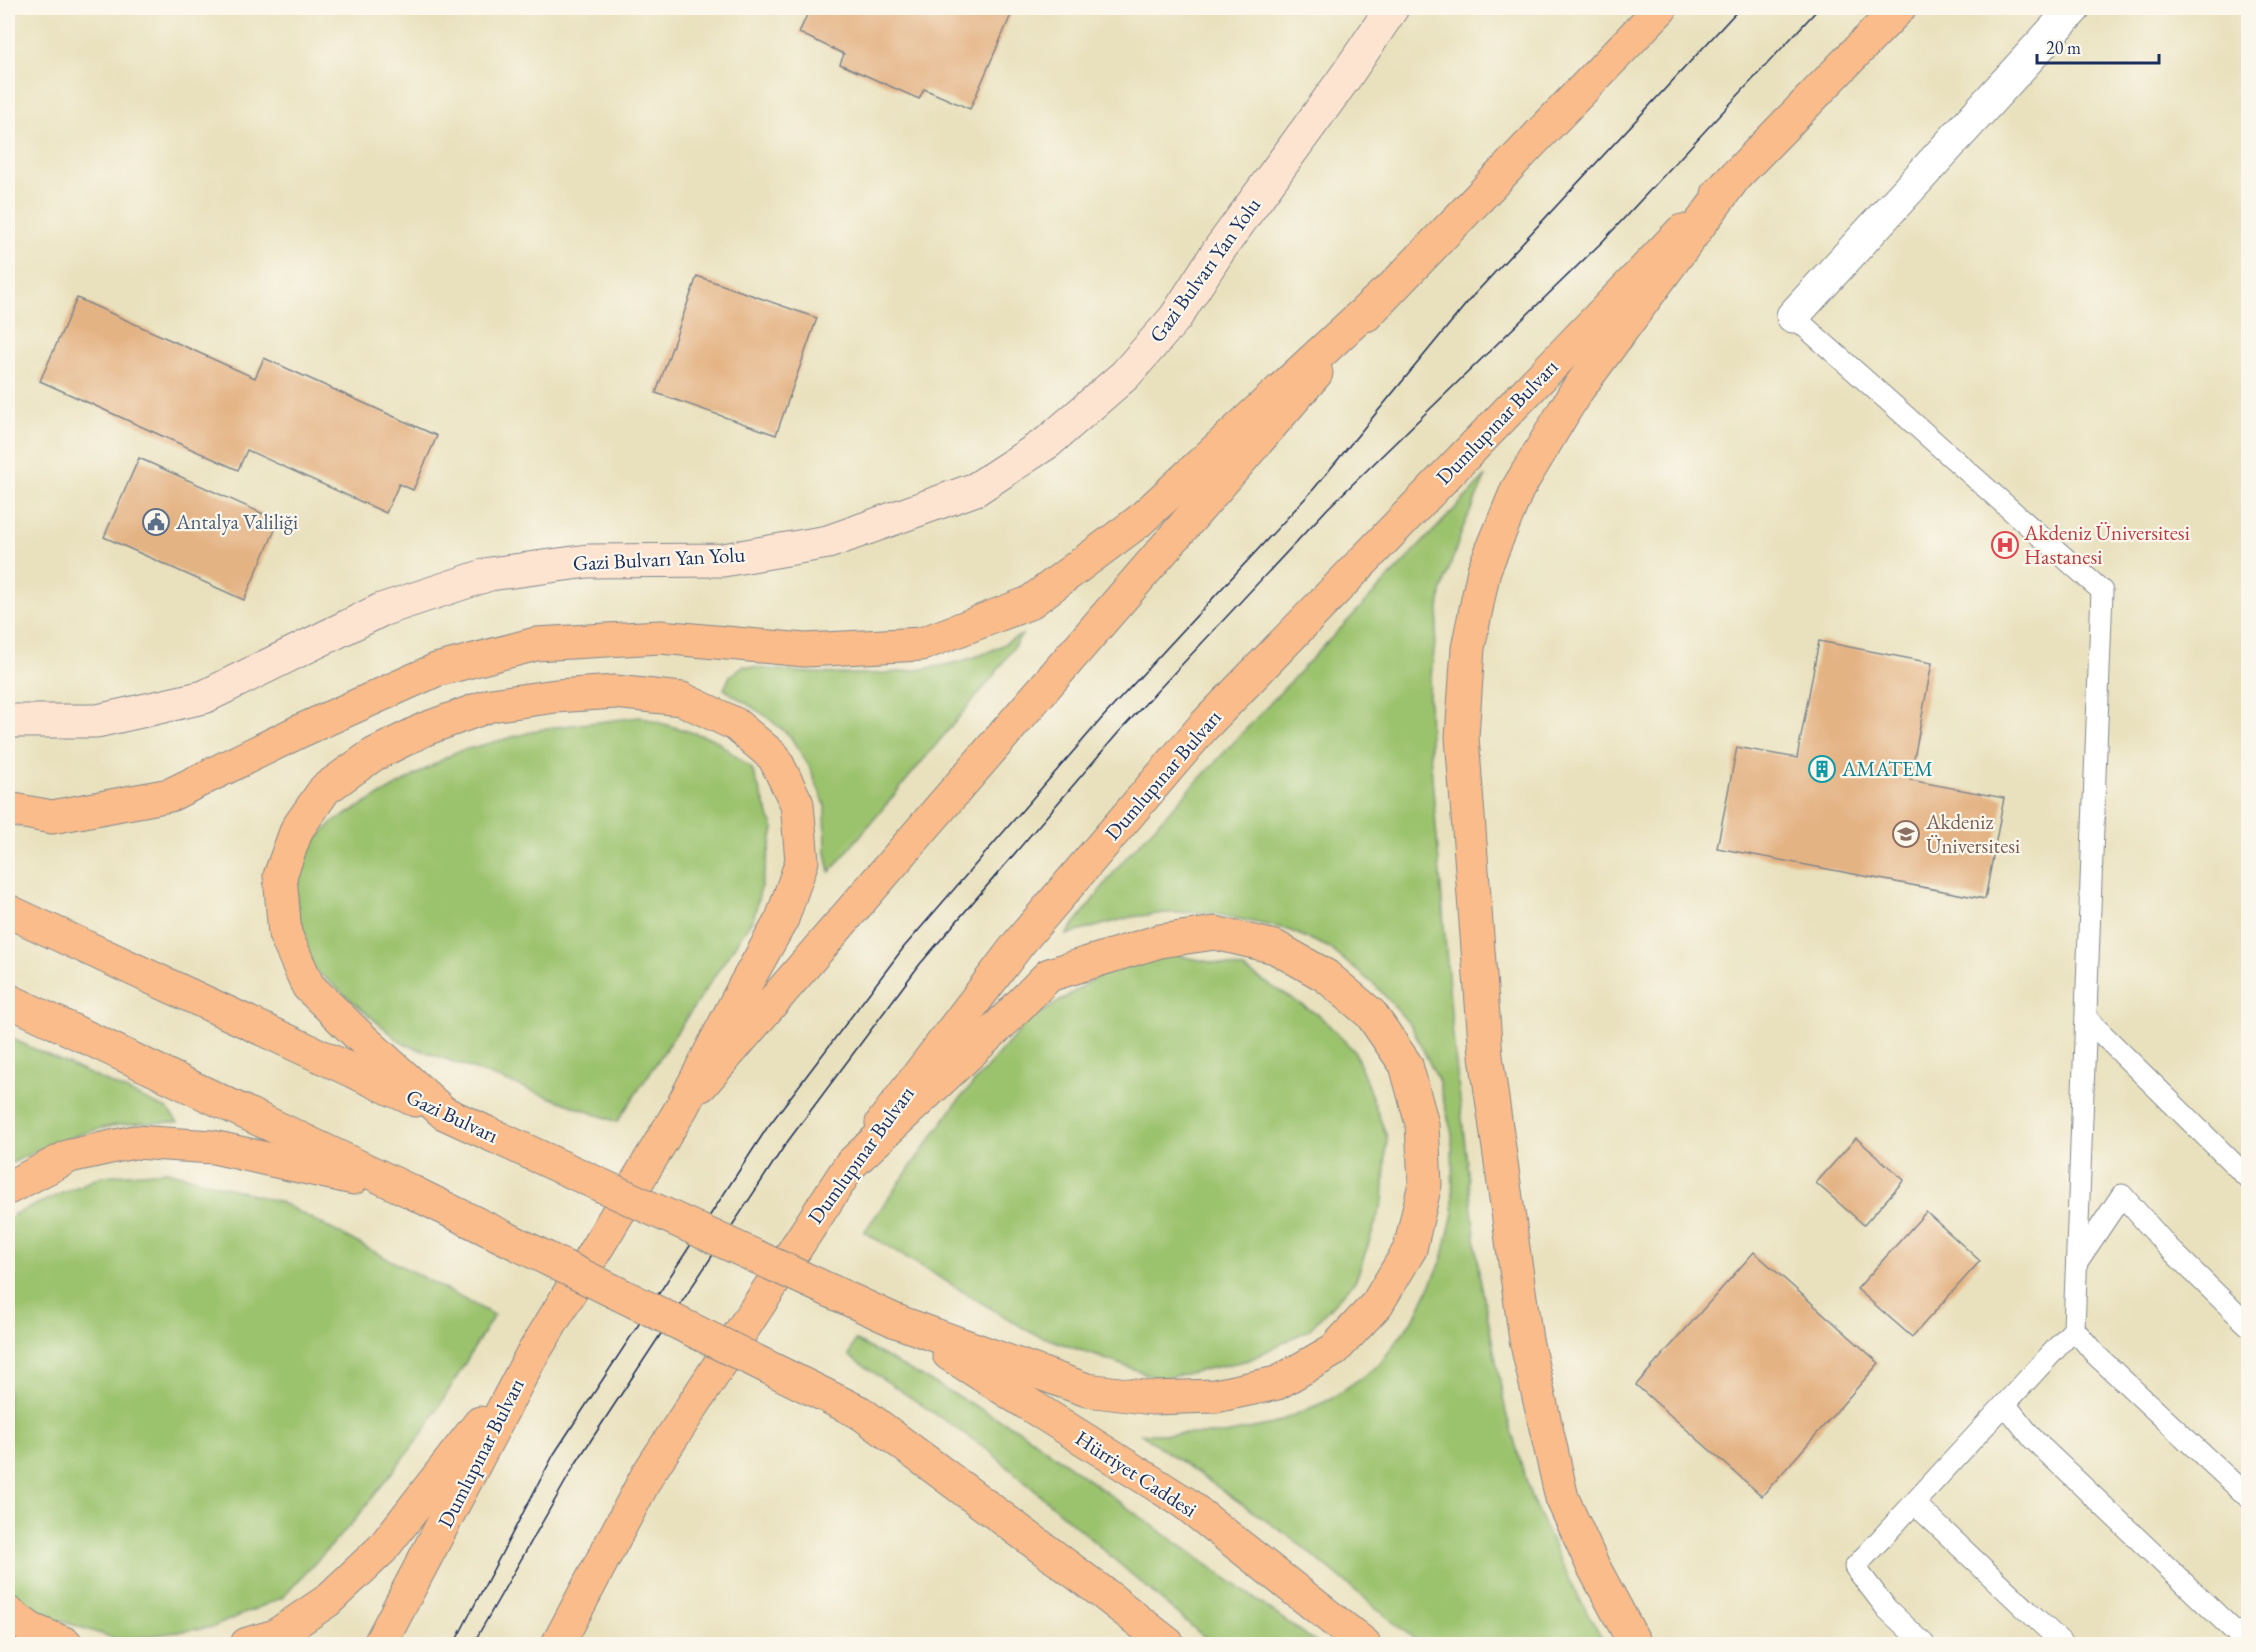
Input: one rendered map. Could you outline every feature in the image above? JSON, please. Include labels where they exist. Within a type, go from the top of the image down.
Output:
[{"type":"main road","name":"Gazi Bulvarı Yan Yolu","points":[[8,721],[97,722],[204,697],[381,610],[489,574],[588,561],[723,560],[828,542],[976,489],[1048,442],[1125,375],[1175,318],[1219,250],[1346,76],[1392,8]]},
{"type":"main road","name":"Dumlupınar Bulvarı","points":[[380,1644],[529,1360],[682,1107],[1384,294],[1661,8]]},
{"type":"main road","name":"Dumlupınar Bulvarı","points":[[558,1644],[648,1474],[850,1165],[1019,943],[1203,727],[1899,8]]},
{"type":"main road","points":[[1635,1644],[1593,1566],[1562,1498],[1526,1341],[1486,1056],[1462,737],[1468,648],[1484,570],[1517,490],[1575,393],[1737,174]]},
{"type":"main road","points":[[8,809],[52,817],[170,795],[298,732],[436,670],[536,644],[660,637],[805,650],[922,644],[1029,603],[1138,522],[1384,294]]},
{"type":"main road","points":[[444,1113],[308,986],[285,934],[280,876],[297,829],[325,789],[373,755],[425,729],[490,705],[556,696],[615,692],[682,699],[735,724],[774,757],[797,804],[802,861],[782,919],[682,1107]]},
{"type":"main road","name":"Gazi Bulvarı","points":[[8,911],[896,1321]]},
{"type":"main road","points":[[850,1165],[1006,1019],[1049,975],[1160,941],[1215,933],[1275,947],[1326,976],[1371,1014],[1406,1065],[1422,1124],[1425,1184],[1410,1249],[1377,1304],[1334,1350],[1277,1383],[1215,1396],[1162,1398],[1087,1390],[896,1321]]},
{"type":"main road","points":[[8,999],[412,1192],[861,1413],[1168,1644]]},
{"type":"main road","points":[[8,1188],[70,1156],[134,1142],[213,1147],[412,1192]]},
{"type":"main road","name":"Hürriyet Caddesi","points":[[896,1321],[1185,1503],[1364,1644]]},
{"type":"main road","points":[[247,1644],[275,1636],[327,1601],[382,1549],[529,1360]]},
{"type":"main road","points":[[8,1613],[32,1630],[66,1644]]},
{"type":"street","points":[[1792,316],[2074,8]]},
{"type":"lane","points":[[1627,44],[1645,8]]},
{"type":"lane","points":[[1792,316],[2102,591],[2074,1329],[1856,1567],[1887,1609],[1924,1644]]},
{"type":"lane","points":[[2087,1018],[2248,1178]]},
{"type":"lane","points":[[2077,1262],[2122,1195],[2167,1246],[2248,1325]]},
{"type":"lane","points":[[2074,1329],[2096,1355],[2248,1497]]},
{"type":"lane","points":[[2005,1404],[2033,1439],[2248,1644]]},
{"type":"lane","points":[[1914,1503],[2063,1644]]},
{"type":"green space","points":[[1486,476],[1463,528],[1441,593],[1429,693],[1430,752],[1453,1037],[1479,1272],[1506,1413],[1531,1497],[1572,1585],[1605,1644],[1420,1644],[1294,1540],[1141,1434],[1225,1434],[1273,1424],[1329,1400],[1379,1365],[1418,1312],[1442,1260],[1453,1213],[1452,1134],[1439,1082],[1411,1026],[1378,988],[1328,947],[1286,929],[1205,912],[1131,917],[1066,935],[1122,862]]},
{"type":"green space","points":[[1022,635],[995,674],[830,872],[826,853],[825,805],[809,766],[790,736],[763,714],[724,689],[730,676],[743,666],[832,674],[893,673],[923,669],[981,655]]},
{"type":"green space","points":[[640,717],[714,739],[752,769],[774,829],[754,917],[617,1122],[402,1043],[313,968],[297,911],[295,860],[333,822],[456,752],[547,728]]},
{"type":"green space","points":[[1166,953],[1244,969],[1320,1016],[1355,1052],[1387,1137],[1383,1201],[1356,1280],[1309,1330],[1249,1360],[1161,1379],[1032,1333],[864,1232],[957,1102],[1026,1023],[1097,977]]},
{"type":"green space","points":[[8,1037],[167,1109],[178,1122],[128,1124],[99,1129],[52,1144],[8,1165]]},
{"type":"green space","points":[[167,1171],[280,1202],[494,1315],[423,1433],[354,1521],[283,1597],[213,1627],[120,1640],[33,1612],[8,1590],[8,1221],[14,1214],[102,1176]]},
{"type":"green space","points":[[855,1340],[1019,1430],[1318,1644],[1212,1644],[987,1449],[849,1356]]},
{"type":"building","points":[[810,8],[1014,8],[970,109],[924,89],[919,99],[840,64],[844,54],[799,33]]},
{"type":"building","points":[[697,276],[817,318],[776,435],[656,393]]},
{"type":"building","points":[[77,298],[255,378],[264,358],[437,436],[413,490],[399,484],[386,513],[247,450],[238,470],[40,381]]},
{"type":"building","points":[[139,458],[279,521],[244,600],[104,537]]},
{"type":"building","name":"AMATEM","points":[[1819,641],[1932,663],[1910,780],[2004,798],[1985,899],[1717,848],[1737,747],[1797,758]]},
{"type":"building","points":[[1856,1138],[1904,1180],[1864,1225],[1816,1183]]},
{"type":"building","points":[[1926,1212],[1980,1261],[1912,1337],[1857,1289]]},
{"type":"building","points":[[1754,1252],[1879,1363],[1762,1496],[1636,1385]]},
{"type":"tram line","points":[[454,1644],[554,1454],[767,1128],[904,947],[1103,717],[1312,491],[1471,298],[1740,8]]},
{"type":"tram line","points":[[473,1644],[576,1463],[785,1145],[920,964],[1118,733],[1328,508],[1602,242],[1819,8]]},
{"type":"place","name":"Antalya Valiliği","points":[[156,522]]},
{"type":"place","name":"Akdeniz Üniversitesi Hastanesi","points":[[2005,545]]},
{"type":"place","name":"AMATEM","points":[[1822,769]]},
{"type":"place","name":"Akdeniz Üniversitesi","points":[[1906,834]]}]
